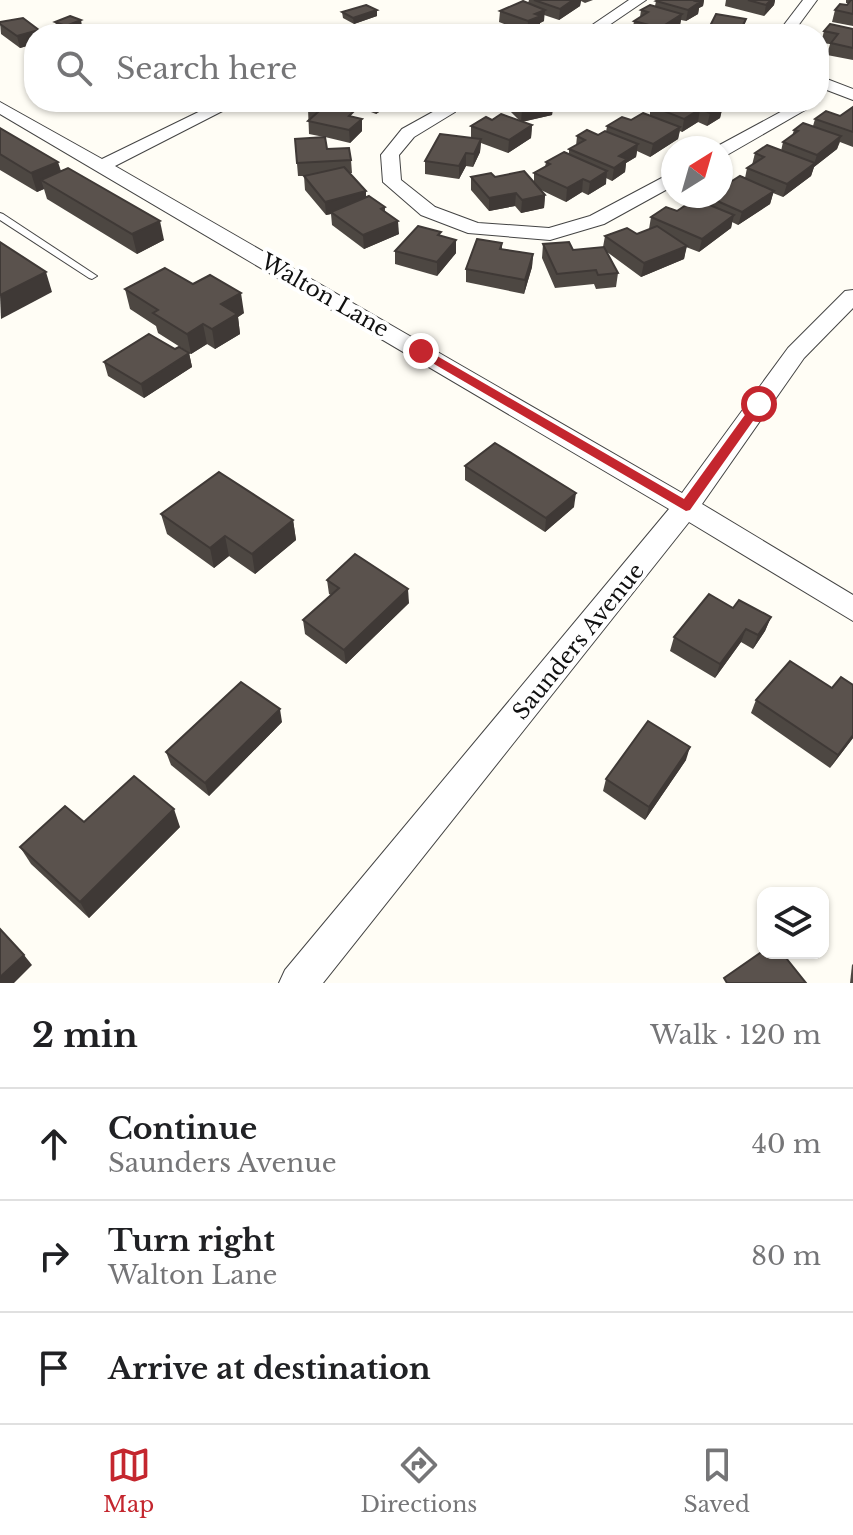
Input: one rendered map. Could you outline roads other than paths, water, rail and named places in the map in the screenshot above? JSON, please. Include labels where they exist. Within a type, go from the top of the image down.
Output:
[{"type":"street","points":[[602,24],[639,0]]},
{"type":"street","points":[[792,24],[810,0]]},
{"type":"street","points":[[829,86],[853,95]]},
{"type":"street","points":[[829,92],[835,89]]},
{"type":"street","name":"Walton Lane","points":[[2,110],[103,165],[686,507],[853,609]]},
{"type":"street","points":[[103,165],[212,112]]},
{"type":"street","points":[[442,112],[408,133],[390,155],[392,182],[428,211],[475,229],[550,234],[597,220],[661,185]]},
{"type":"street","points":[[733,144],[793,112]]},
{"type":"street","name":"Saunders Avenue","points":[[298,983],[381,885],[686,507],[796,353],[853,296]]},
{"type":"lane","points":[[0,216],[92,276]]}]
